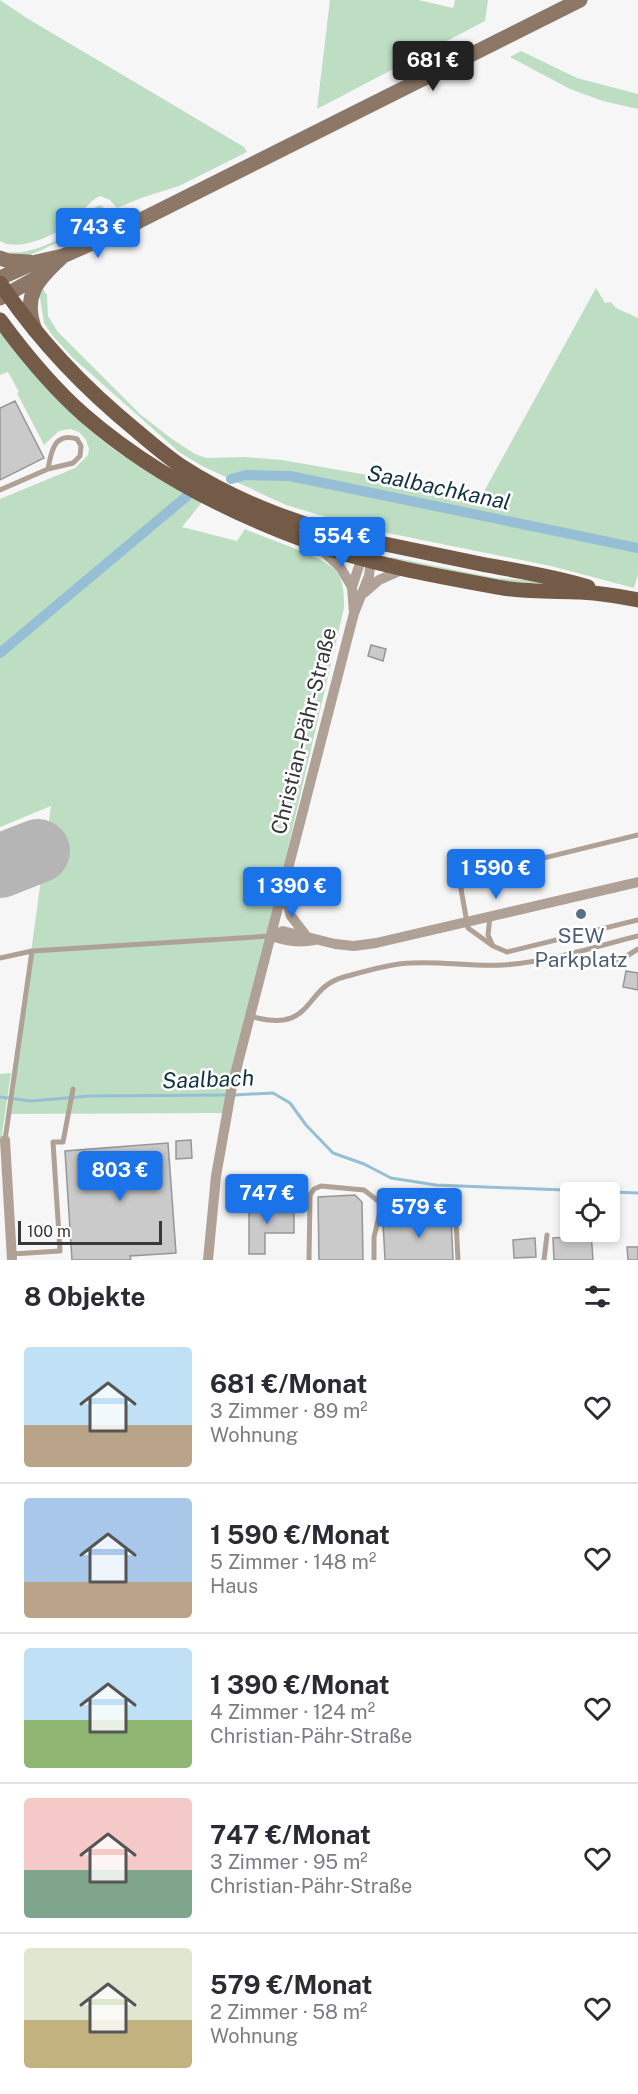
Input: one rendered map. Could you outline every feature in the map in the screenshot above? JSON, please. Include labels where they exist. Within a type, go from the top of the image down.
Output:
[{"type":"main road","points":[[580,0],[198,192],[63,256],[2,292],[68,369],[122,419],[181,466],[236,496],[312,525],[373,542],[551,578],[638,600]]},
{"type":"main road","points":[[0,258],[41,268]]},
{"type":"main road","points":[[0,278],[41,268]]},
{"type":"main road","points":[[35,331],[29,303],[39,280],[41,268]]},
{"type":"main road","points":[[0,320],[51,383],[83,415],[117,441],[176,480],[250,518],[313,543],[407,569],[505,588],[541,592],[610,594]]},
{"type":"street","name":"Christian-Pähr-Straße","points":[[354,613],[352,587],[373,542]]},
{"type":"street","points":[[313,543],[340,567],[352,587]]},
{"type":"street","name":"Christian-Pähr-Straße","points":[[208,1260],[216,1176],[232,1086],[284,893],[354,613],[364,593],[366,559]]},
{"type":"street","points":[[364,593],[384,578],[407,569]]},
{"type":"street","points":[[272,936],[283,931],[354,946],[399,939],[638,882]]},
{"type":"street","points":[[284,893],[291,915],[312,938]]},
{"type":"street","points":[[5,1140],[12,1257]]},
{"type":"street","name":"Christian-Pähr-Straße","points":[[210,1245],[215,1260]]},
{"type":"lane","points":[[0,490],[48,469],[73,463],[80,456],[81,446],[76,439],[62,438],[56,443],[48,469]]},
{"type":"lane","points":[[638,835],[470,876],[461,889],[468,928],[493,946],[507,952],[638,920]]},
{"type":"lane","points":[[490,916],[488,935],[493,946]]},
{"type":"lane","points":[[0,958],[32,951],[272,936]]},
{"type":"lane","points":[[250,1016],[273,1020],[294,1018],[306,1010],[328,982],[409,963],[503,965],[559,956],[638,936]]},
{"type":"lane","points":[[616,962],[638,949]]},
{"type":"lane","points":[[5,1140],[32,951]]},
{"type":"lane","points":[[12,1257],[60,1251],[53,1142],[63,1142],[73,1089]]},
{"type":"lane","points":[[309,1260],[310,1195],[314,1189],[321,1186],[364,1190],[382,1204],[401,1210],[432,1211],[454,1215],[458,1260]]},
{"type":"lane","points":[[374,1260],[374,1237],[382,1204]]},
{"type":"lane","points":[[544,1260],[547,1235]]},
{"type":"green space","points":[[0,0],[244,147],[247,152],[179,186],[117,208],[110,200],[100,196],[66,226],[38,240],[17,245],[0,241]]},
{"type":"green space","points":[[330,0],[418,0],[453,8],[455,0],[488,0],[485,21],[317,109]]},
{"type":"green space","points":[[521,51],[577,78],[638,94],[638,109],[603,101],[570,89],[510,57]]},
{"type":"green space","points":[[101,205],[108,212],[108,219],[35,253],[22,256],[8,255],[9,252],[27,251],[56,240],[74,230],[92,210]]},
{"type":"green space","points":[[41,286],[47,295],[48,316],[58,332],[141,415],[195,454],[206,458],[245,457],[282,460],[482,495],[596,288],[605,303],[611,302],[616,308],[638,318],[638,574],[634,588],[551,566],[363,528],[286,505],[202,466],[179,452],[73,358],[52,335],[44,323],[40,298],[37,296]]},
{"type":"green space","points":[[0,333],[53,394],[96,436],[145,470],[203,501],[182,527],[237,541],[245,529],[320,560],[336,571],[342,584],[344,608],[226,1113],[9,1114],[51,806],[0,827],[0,499],[75,468],[88,455],[89,449],[86,440],[79,432],[70,429],[59,431],[44,445],[8,372],[0,375]]},
{"type":"green space","points":[[391,557],[495,578],[566,586],[496,581],[390,559]]},
{"type":"green space","points":[[11,1073],[1,1141],[0,1142],[0,1074]]},
{"type":"building","points":[[15,401],[44,458],[0,480],[0,408]]},
{"type":"building","points":[[371,645],[386,649],[383,661],[368,656]]},
{"type":"building","points":[[626,971],[638,973],[638,990],[623,987]]},
{"type":"building","points":[[191,1140],[192,1158],[176,1159],[176,1141]]},
{"type":"building","points":[[168,1143],[176,1253],[130,1256],[131,1260],[72,1260],[65,1151]]},
{"type":"building","points":[[355,1195],[362,1202],[363,1260],[319,1260],[318,1197]]},
{"type":"building","points":[[249,1203],[272,1203],[272,1211],[294,1211],[294,1233],[265,1233],[265,1254],[249,1254]]},
{"type":"building","points":[[451,1217],[453,1260],[385,1260],[383,1221]]},
{"type":"building","points":[[535,1238],[536,1257],[514,1258],[513,1240]]},
{"type":"building","points":[[553,1238],[560,1238],[560,1242],[592,1242],[593,1260],[554,1260]]},
{"type":"building","points":[[627,1247],[638,1247],[638,1260],[628,1260]]},
{"type":"waterway","name":"Saalbachkanal","points":[[231,479],[246,475],[290,476],[638,548]]},
{"type":"waterway","name":"Saalbachkanal","points":[[0,653],[187,496]]},
{"type":"waterway","name":"Saalbach","points":[[234,1095],[273,1093],[290,1103],[306,1125],[333,1153],[364,1164],[391,1178],[436,1185],[638,1193]]},
{"type":"waterway","name":"Saalbach","points":[[0,1097],[31,1101],[89,1096],[227,1095]]},
{"type":"runway","points":[[0,866],[38,851]]},
{"type":"place","name":"SEW Parkplatz","points":[[581,914]]}]
